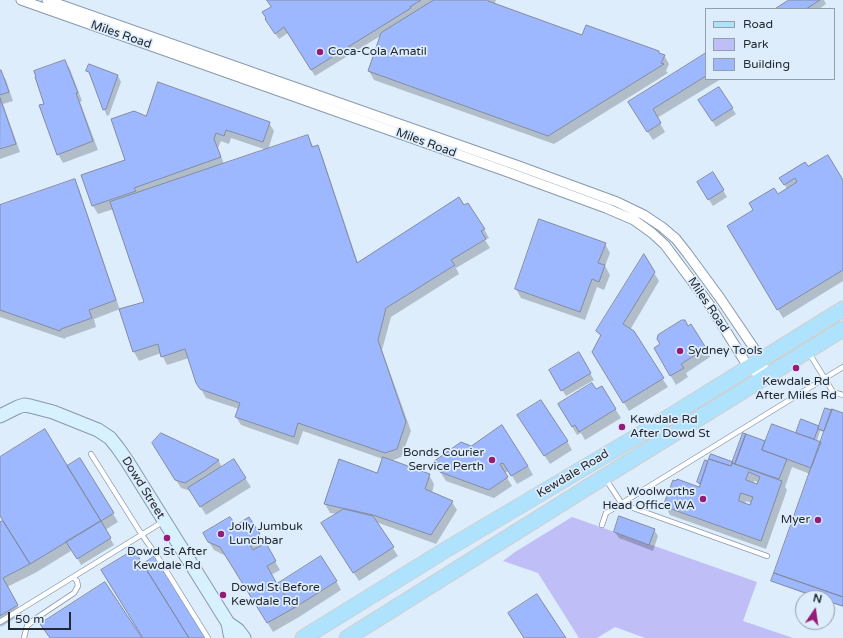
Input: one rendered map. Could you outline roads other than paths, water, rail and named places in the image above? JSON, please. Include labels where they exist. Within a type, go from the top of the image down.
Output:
[{"type":"main road","name":"Kewdale Road","points":[[303,638],[447,549],[652,428],[843,309]]},
{"type":"main road","name":"Kewdale Road","points":[[347,638],[808,350],[842,332]]},
{"type":"main road","name":"Dowd Street","points":[[0,416],[18,407],[24,405],[30,406],[53,412],[98,430],[110,438],[122,454],[228,623],[230,634],[233,638]]},
{"type":"main road","points":[[594,461],[604,477]]},
{"type":"main road","name":"Dowd Street","points":[[228,623],[238,630],[244,638]]},
{"type":"street","name":"Miles Road","points":[[21,0],[527,179],[634,220],[665,245],[709,304],[749,368],[765,377]]},
{"type":"street","name":"Miles Road","points":[[47,0],[617,202],[644,215],[662,227],[680,244],[762,360],[765,377]]},
{"type":"lane","points":[[808,350],[833,392],[843,395]]},
{"type":"lane","points":[[602,525],[606,513],[843,367]]},
{"type":"lane","points":[[91,454],[208,638]]},
{"type":"lane","points":[[604,477],[622,504],[767,556]]},
{"type":"lane","points":[[0,622],[164,522]]},
{"type":"lane","points":[[24,638],[27,626],[34,619],[74,593],[78,586],[74,577]]},
{"type":"place","name":"Coca-Cola Amatil","points":[[320,52]]},
{"type":"place","name":"Sydney Tools","points":[[680,351]]},
{"type":"place","name":"Kewdale Rd After Miles Rd","points":[[796,368]]},
{"type":"place","name":"Kewdale Rd After Dowd St","points":[[622,427]]},
{"type":"place","name":"Bonds Courier Service Perth","points":[[492,460]]},
{"type":"place","name":"Woolworths Head Office WA","points":[[703,499]]},
{"type":"place","name":"Myer","points":[[818,520]]},
{"type":"place","name":"Jolly Jumbuk Lunchbar","points":[[221,534]]},
{"type":"place","name":"Dowd St After Kewdale Rd","points":[[167,538]]},
{"type":"place","name":"Dowd St Before Kewdale Rd","points":[[223,595]]}]
